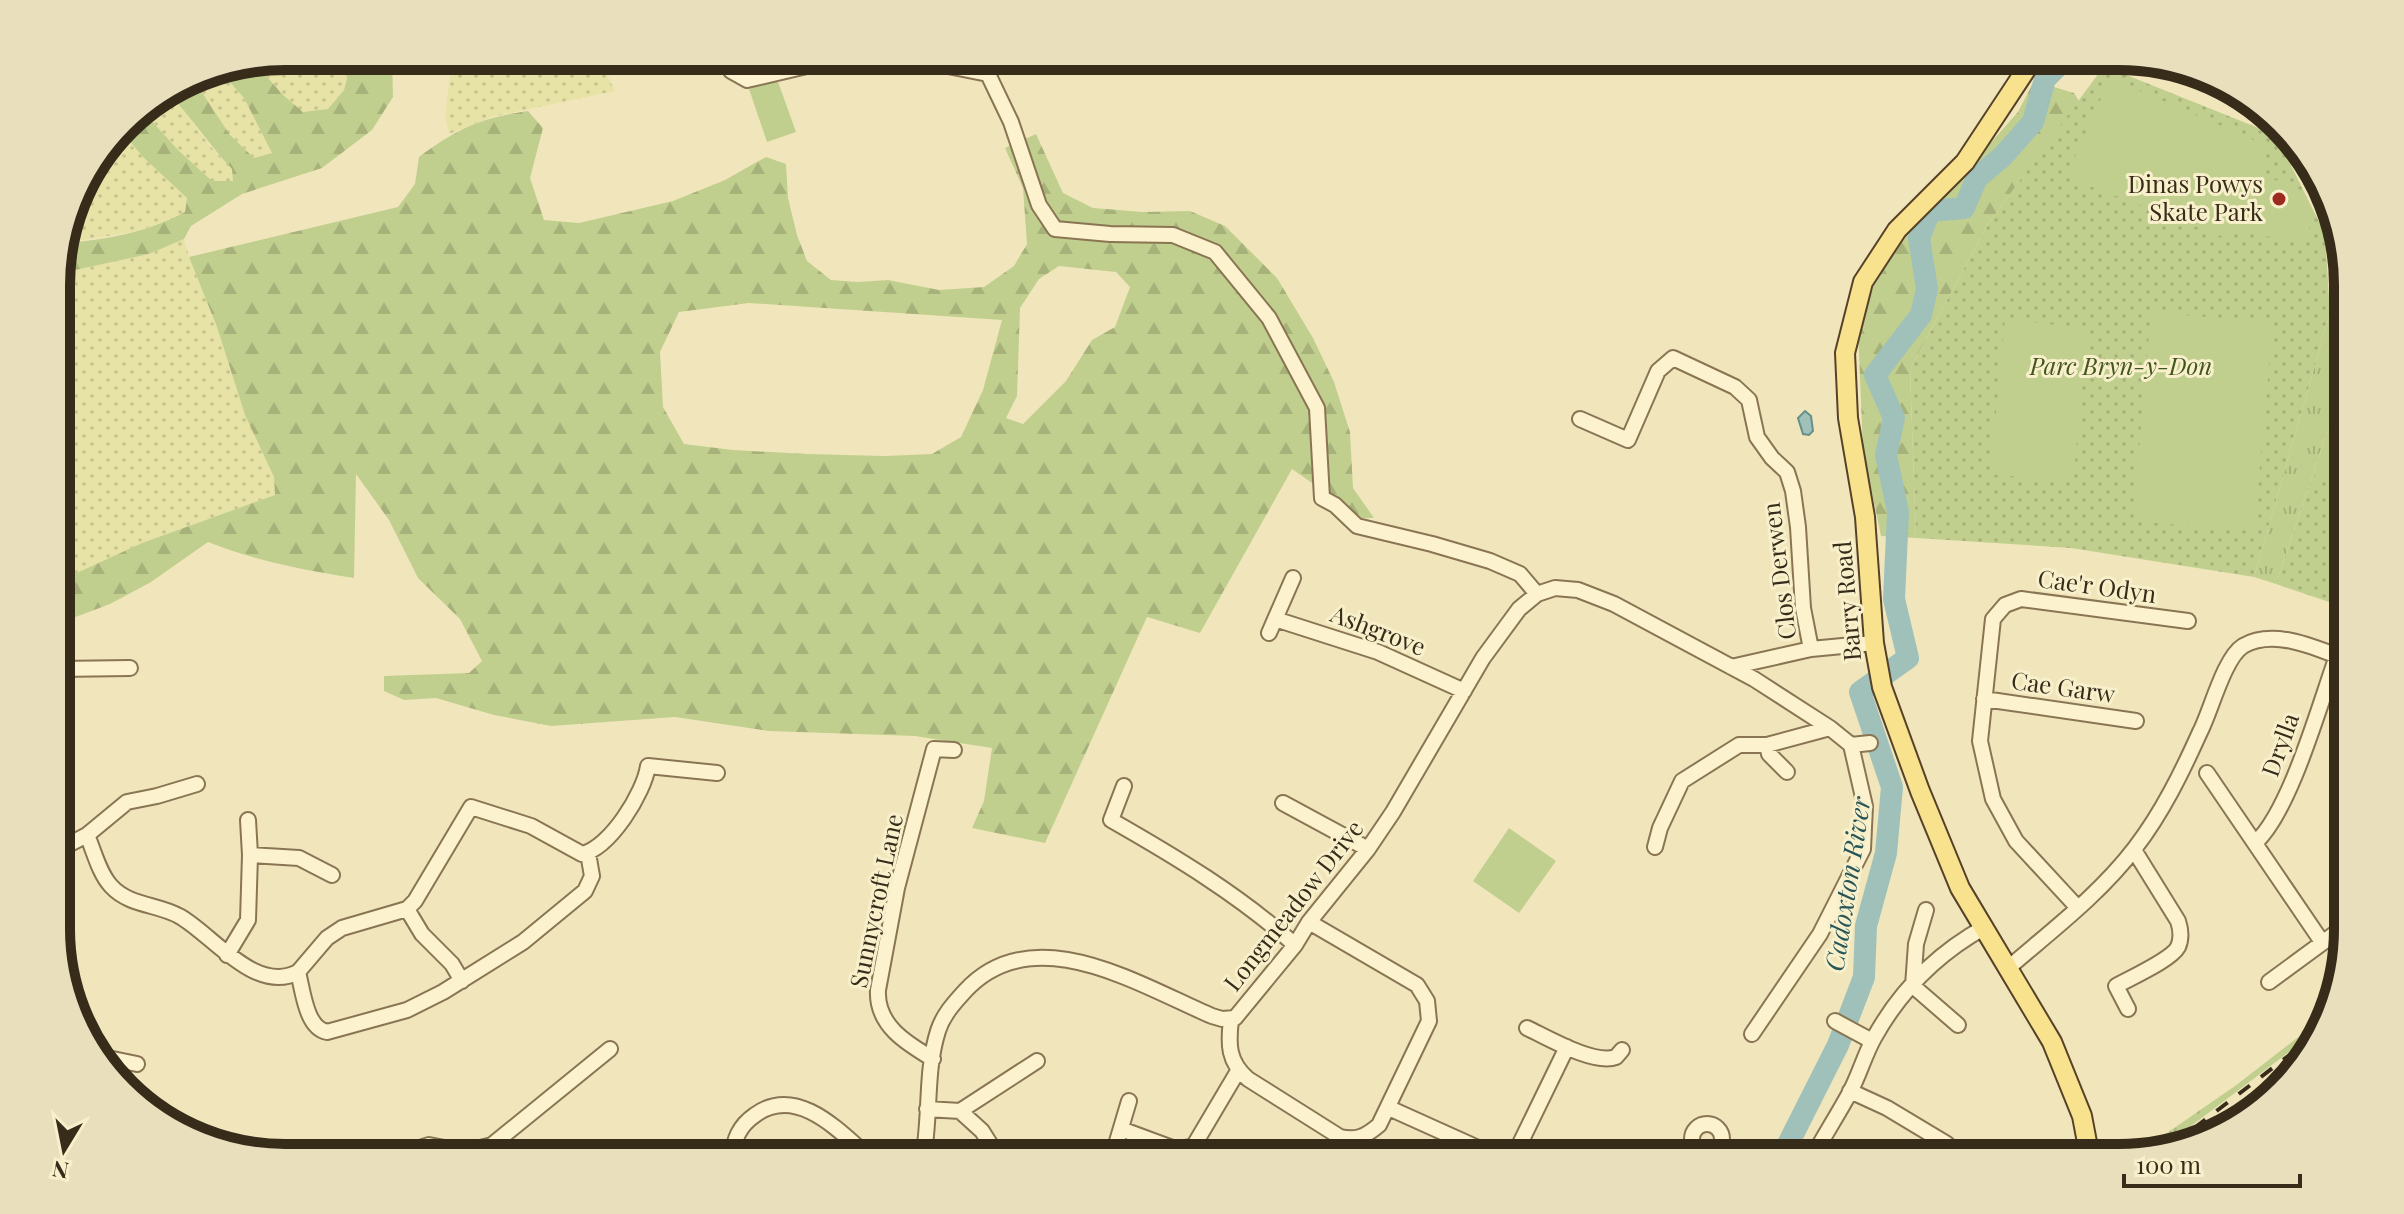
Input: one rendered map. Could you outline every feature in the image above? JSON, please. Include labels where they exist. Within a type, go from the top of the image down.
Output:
[{"type":"main road","name":"Barry Road","points":[[2026,70],[1965,162],[1897,230],[1863,282],[1845,353],[1848,418],[1865,517],[1874,643],[1880,678],[1920,791],[1960,888],[2052,1042],[2082,1116],[2087,1144]]},
{"type":"street","points":[[730,70],[747,80],[790,70]]},
{"type":"street","points":[[968,70],[988,74],[1011,122],[1039,205],[1055,229],[1173,235],[1215,252],[1269,318],[1317,408],[1322,498],[1335,505],[1357,526],[1490,561],[1520,574],[1537,594],[1565,589],[1594,596],[1731,667],[1830,728],[1851,745],[1865,806],[1863,849],[1820,934],[1752,1034]]},
{"type":"street","name":"Clos Derwen","points":[[1580,419],[1628,440],[1658,371],[1673,358],[1735,387],[1749,400],[1757,437],[1787,472],[1793,491],[1803,608],[1811,649]]},
{"type":"street","name":"Ashgrove","points":[[1293,578],[1272,626],[1378,652],[1464,691]]},
{"type":"street","name":"Longmeadow Drive","points":[[924,1144],[935,1042],[942,1021],[970,986],[995,969],[1027,959],[1059,957],[1080,961],[1212,1016],[1231,1020],[1295,945],[1309,922],[1368,849],[1483,658],[1519,609],[1537,594]]},
{"type":"street","name":"Cae'r Odyn","points":[[2078,908],[2025,853],[1998,809],[1980,746],[1991,628],[1997,612],[2010,602],[2033,599],[2188,621]]},
{"type":"street","points":[[2007,969],[2078,908],[2134,850],[2178,777],[2230,661],[2239,649],[2260,638],[2273,638],[2334,656]]},
{"type":"street","points":[[1731,667],[1811,649],[1874,643]]},
{"type":"street","points":[[70,669],[130,668]]},
{"type":"street","name":"Drylla","points":[[2255,843],[2269,827],[2289,788],[2334,678]]},
{"type":"street","name":"Cae Garw","points":[[1984,699],[2136,721]]},
{"type":"street","points":[[1655,847],[1660,828],[1682,781],[1739,745],[1767,745],[1830,728]]},
{"type":"street","points":[[1851,745],[1870,743]]},
{"type":"street","points":[[1767,745],[1769,754],[1787,772]]},
{"type":"street","name":"Sunnycroft Lane","points":[[933,1059],[887,1024],[878,1005],[878,990],[897,888],[934,749],[954,750]]},
{"type":"street","points":[[87,835],[103,874],[115,890],[148,907],[183,918],[246,967],[266,974],[291,976],[327,938],[342,928],[407,909],[423,889],[471,807],[531,826],[556,838],[576,853],[588,853],[609,835],[636,801],[648,766],[717,773]]},
{"type":"street","points":[[2207,773],[2322,942]]},
{"type":"street","points":[[70,844],[87,835],[127,802],[197,784]]},
{"type":"street","points":[[1124,786],[1111,820],[1186,863],[1260,913],[1295,945]]},
{"type":"street","points":[[1283,803],[1368,849]]},
{"type":"street","points":[[227,955],[248,920],[248,820]]},
{"type":"street","points":[[2128,1009],[2116,986],[2173,953],[2180,943],[2181,931],[2178,921],[2134,850]]},
{"type":"street","points":[[298,972],[315,1027],[327,1032],[407,1010],[462,981],[523,942],[585,891],[592,876],[588,853]]},
{"type":"street","points":[[250,855],[299,858],[332,875]]},
{"type":"street","points":[[407,909],[422,934],[452,964],[462,981]]},
{"type":"street","points":[[1913,986],[1916,944],[1926,910]]},
{"type":"street","points":[[1231,1020],[1229,1047],[1238,1071],[1330,1132],[1349,1139],[1369,1134],[1379,1125],[1429,1021],[1427,1001],[1417,985],[1309,922]]},
{"type":"street","points":[[1820,1144],[1892,1008],[1929,965],[1956,943],[1985,927]]},
{"type":"street","points":[[2269,982],[2334,934]]},
{"type":"street","points":[[1913,986],[1958,1025]]},
{"type":"street","points":[[1835,1021],[1872,1041]]},
{"type":"street","points":[[1527,1028],[1567,1047],[1606,1060],[1616,1057],[1622,1050]]},
{"type":"street","points":[[1520,1144],[1567,1047]]},
{"type":"street","points":[[493,1144],[610,1049]]},
{"type":"street","points":[[114,1059],[137,1064]]},
{"type":"street","points":[[927,1109],[960,1111],[1037,1061]]},
{"type":"street","points":[[1197,1144],[1238,1071]]},
{"type":"street","points":[[1850,1091],[1887,1108],[1947,1144]]},
{"type":"street","points":[[1116,1144],[1129,1101]]},
{"type":"street","points":[[735,1144],[737,1133],[760,1111],[796,1105],[823,1118],[854,1144]]},
{"type":"street","points":[[1389,1108],[1469,1144]]},
{"type":"street","points":[[960,1111],[982,1131],[990,1144]]},
{"type":"street","points":[[1121,1129],[1162,1144]]},
{"type":"street","points":[[1348,1144],[1349,1139]]},
{"type":"shaded area","points":[[349,70],[344,90],[328,109],[302,112],[262,71]]},
{"type":"shaded area","points":[[450,70],[604,70],[615,91],[491,117],[449,134],[445,117]]},
{"type":"shaded area","points":[[226,78],[244,98],[272,153],[254,158],[230,135],[199,88]]},
{"type":"shaded area","points":[[175,100],[209,145],[233,169],[233,181],[212,182],[149,118]]},
{"type":"shaded area","points":[[127,139],[187,198],[185,212],[169,221],[133,232],[75,241],[86,203],[99,177]]},
{"type":"shaded area","points":[[184,239],[245,415],[274,477],[275,495],[142,543],[70,576],[70,271],[149,254]]},
{"type":"green space","points":[[349,70],[392,70],[393,97],[372,130],[322,168],[242,194],[191,226],[184,239],[149,254],[70,271],[75,242],[126,234],[185,212],[187,198],[127,139],[149,118],[212,181],[233,181],[232,169],[175,101],[199,88],[230,135],[254,158],[272,153],[244,98],[226,78],[262,71],[303,112],[328,109],[344,90]]},
{"type":"green space","points":[[2068,70],[2096,70],[2086,75]]},
{"type":"green space","name":"Parc Bryn-y-Don","points":[[2101,70],[2114,70],[2271,133],[2280,143],[2325,234],[2330,313],[2254,577],[2071,548],[1916,538],[1910,369],[1988,224]]},
{"type":"green space","points":[[2110,78],[2270,147],[2229,239],[2066,177]]},
{"type":"green space","points":[[777,79],[796,132],[767,142],[749,89]]},
{"type":"green space","points":[[2034,81],[2074,93],[2079,101],[1988,224],[1910,369],[1916,538],[1881,536],[1863,450],[1858,330],[1885,254],[1952,186],[2018,112]]},
{"type":"green space","points":[[528,111],[543,128],[530,178],[544,220],[579,223],[673,201],[725,180],[766,157],[786,164],[788,198],[807,261],[831,280],[888,280],[939,290],[984,287],[1014,266],[1027,244],[1023,188],[1005,148],[1036,134],[1063,193],[1093,208],[1143,212],[1190,211],[1225,226],[1277,278],[1313,338],[1334,382],[1350,432],[1353,488],[1374,518],[1362,518],[1292,469],[1200,633],[1147,617],[1045,843],[972,828],[984,801],[992,748],[915,736],[769,731],[675,717],[551,726],[494,715],[436,698],[404,700],[384,691],[384,676],[469,673],[482,661],[460,619],[418,578],[389,520],[356,474],[354,578],[280,564],[208,542],[151,582],[110,604],[70,619],[70,576],[142,543],[275,495],[274,477],[245,415],[217,327],[189,257],[398,207],[415,184],[419,157],[445,139],[482,121]],"holes":[[[1059,266],[1116,272],[1130,287],[1115,327],[1092,340],[1066,381],[1023,424],[1006,418],[1017,396],[1020,308],[1039,279]],[[749,303],[1002,320],[983,390],[961,437],[932,454],[807,454],[684,444],[663,407],[660,352],[679,312]]]},
{"type":"green space","name":"Dinas Powys Skate Park","points":[[2262,178],[2295,183],[2312,216],[2306,244],[2241,231]]},
{"type":"green space","points":[[2151,312],[2273,323],[2254,531],[2133,521]]},
{"type":"green space","points":[[2330,313],[2334,322],[2334,414],[2276,584],[2254,577]]},
{"type":"green space","points":[[2005,320],[2088,328],[2073,482],[1990,474]]},
{"type":"green space","points":[[2334,414],[2334,604],[2276,584]]},
{"type":"green space","points":[[2330,423],[2334,424],[2334,484],[2314,479]]},
{"type":"green space","points":[[1509,828],[1556,861],[1519,913],[1473,881]]},
{"type":"green space","points":[[2310,1028],[2302,1042],[2179,1135],[2156,1141],[2235,1086]]},
{"type":"water","points":[[1805,411],[1811,416],[1813,431],[1809,435],[1803,434],[1798,418]]},
{"type":"waterway","name":"Cadoxton River","points":[[1788,1144],[1838,1045],[1864,977],[1866,926],[1886,853],[1892,787],[1860,692],[1908,658],[1894,599],[1898,512],[1886,455],[1894,418],[1875,375],[1921,315],[1927,289],[1919,238],[1930,211],[1964,208],[1977,178],[2003,156],[2033,122],[2045,79],[2054,70]]},
{"type":"railway","points":[[2188,1133],[2298,1048]]},
{"type":"place","name":"Dinas Powys Skate Park","points":[[2279,199]]}]
